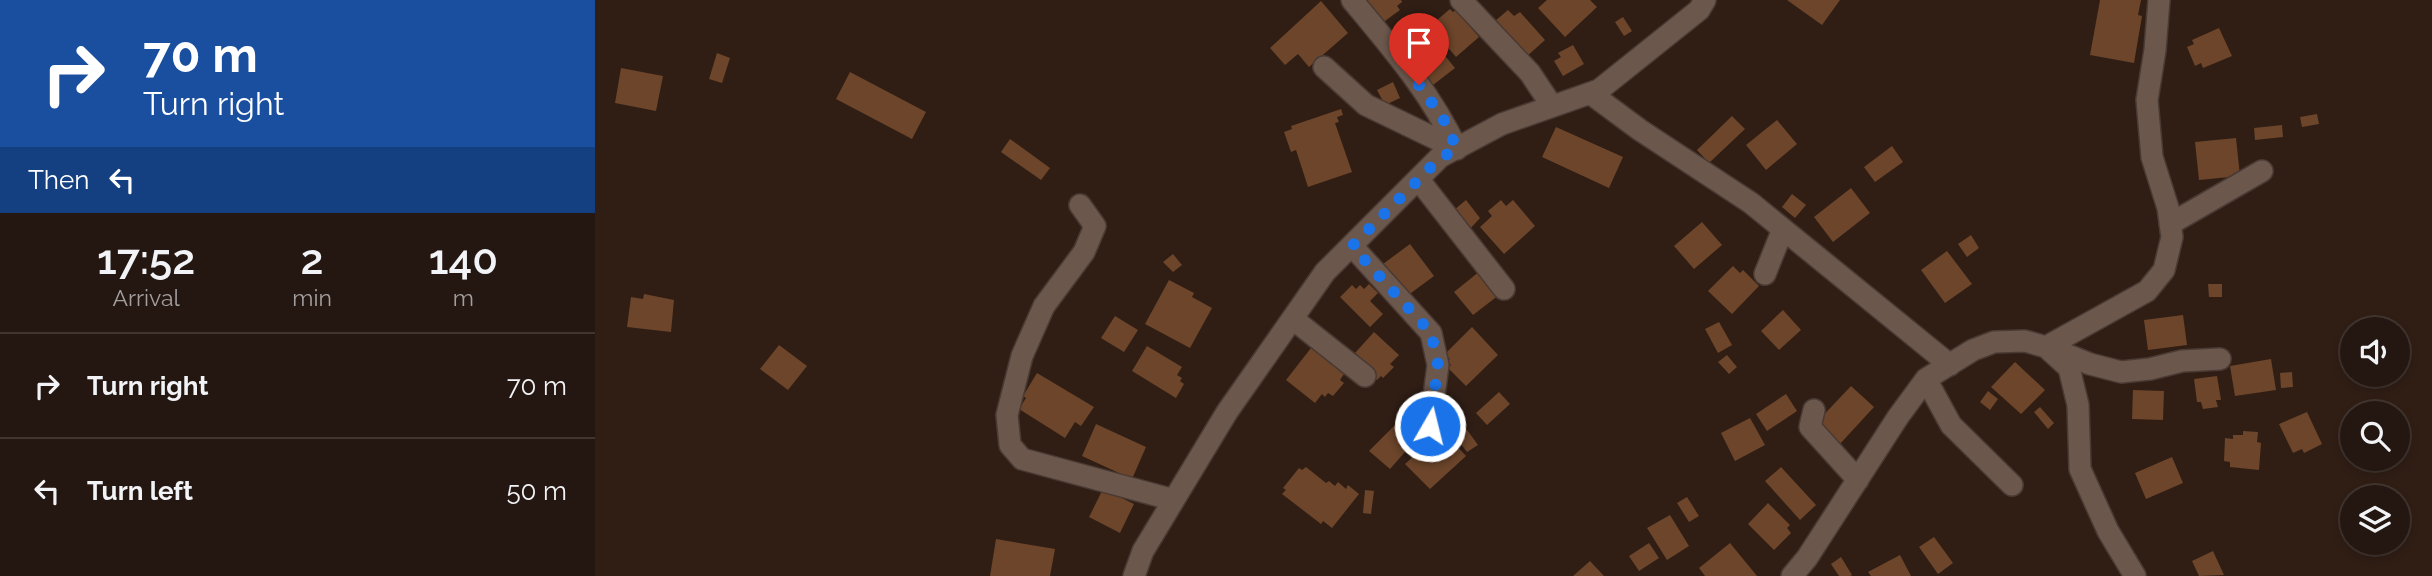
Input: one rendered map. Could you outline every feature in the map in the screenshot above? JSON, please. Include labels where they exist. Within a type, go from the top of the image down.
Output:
[{"type":"street","points":[[1352,0],[1430,99],[1443,118],[1457,149]]},
{"type":"street","points":[[1461,0],[1530,73],[1552,106]]},
{"type":"street","points":[[1134,576],[1143,551],[1227,412],[1325,272],[1440,158],[1502,124],[1599,90],[1699,10],[1705,0]]},
{"type":"street","points":[[2046,347],[2147,291],[2164,270],[2172,237],[2168,208],[2152,157],[2147,100],[2159,0]]},
{"type":"street","points":[[1324,67],[1366,105],[1457,149]]},
{"type":"street","points":[[1590,93],[1640,130],[1751,203],[1950,365]]},
{"type":"street","points":[[2170,224],[2262,171]]},
{"type":"street","points":[[1419,180],[1504,289]]},
{"type":"street","points":[[1080,205],[1095,226],[1084,253],[1044,306],[1023,356],[1007,415],[1010,444],[1022,459],[1174,500]]},
{"type":"street","points":[[1765,274],[1783,229]]},
{"type":"street","points":[[1352,246],[1431,333],[1438,365],[1430,426]]},
{"type":"street","points":[[1293,319],[1366,376]]},
{"type":"street","points":[[1792,576],[1807,558],[1898,417],[1926,379],[1973,350],[1994,342],[2025,341],[2121,372],[2150,369],[2182,361],[2220,359]]},
{"type":"street","points":[[2046,347],[2069,368],[2078,405],[2080,469],[2108,531],[2135,576]]},
{"type":"street","points":[[1926,379],[1951,425],[2012,485]]},
{"type":"street","points":[[1814,411],[1810,427],[1858,480]]},
{"type":"building","points":[[1360,0],[1402,2],[1397,6],[1400,10],[1378,26]]},
{"type":"building","points":[[1547,0],[1590,0],[1597,7],[1565,37],[1538,8]]},
{"type":"building","points":[[1787,0],[1840,0],[1822,25]]},
{"type":"building","points":[[2100,0],[2141,0],[2138,15],[2142,16],[2134,63],[2090,55]]},
{"type":"building","points":[[1321,1],[1348,33],[1309,67],[1298,54],[1285,65],[1270,48]]},
{"type":"building","points":[[1450,9],[1453,12],[1456,10],[1479,37],[1456,57],[1430,26]]},
{"type":"building","points":[[1508,10],[1514,16],[1520,12],[1545,40],[1526,57],[1495,21]]},
{"type":"building","points":[[1623,17],[1632,31],[1624,36],[1615,22]]},
{"type":"building","points":[[2219,28],[2232,56],[2203,68],[2201,63],[2195,66],[2187,47],[2194,44],[2192,40]]},
{"type":"building","points":[[1424,30],[1455,68],[1433,85],[1410,57],[1429,42],[1427,39],[1422,44],[1418,39]]},
{"type":"building","points":[[1573,45],[1584,64],[1563,76],[1554,61],[1561,57],[1558,53]]},
{"type":"building","points":[[717,53],[730,58],[722,83],[709,79]]},
{"type":"building","points":[[621,68],[663,76],[656,111],[615,103]]},
{"type":"building","points":[[850,72],[926,112],[912,139],[836,99]]},
{"type":"building","points":[[1393,82],[1400,98],[1385,105],[1377,90]]},
{"type":"building","points":[[1341,109],[1343,115],[1337,117],[1339,122],[1335,123],[1352,172],[1308,187],[1296,150],[1291,152],[1284,132],[1292,129],[1291,126]]},
{"type":"building","points":[[2317,114],[2319,124],[2302,127],[2300,117]]},
{"type":"building","points":[[1732,116],[1745,129],[1709,163],[1697,150]]},
{"type":"building","points":[[1777,120],[1797,144],[1766,170],[1746,145]]},
{"type":"building","points":[[2282,125],[2283,137],[2255,140],[2254,128]]},
{"type":"building","points":[[1556,127],[1623,157],[1609,188],[1542,157]]},
{"type":"building","points":[[2236,138],[2240,176],[2199,180],[2195,142]]},
{"type":"building","points":[[1010,139],[1050,168],[1041,180],[1001,152]]},
{"type":"building","points":[[1892,146],[1903,162],[1875,182],[1864,167]]},
{"type":"building","points":[[1851,188],[1870,213],[1833,242],[1814,217]]},
{"type":"building","points":[[1792,194],[1806,205],[1795,218],[1782,207]]},
{"type":"building","points":[[1466,200],[1480,218],[1469,230],[1454,210]]},
{"type":"building","points":[[1501,200],[1506,206],[1513,200],[1535,226],[1504,254],[1480,227],[1492,216],[1488,211]]},
{"type":"building","points":[[1702,222],[1722,245],[1694,269],[1674,246]]},
{"type":"building","points":[[1971,235],[1979,248],[1967,257],[1958,244]]},
{"type":"building","points":[[1410,244],[1434,276],[1407,296],[1383,264]]},
{"type":"building","points":[[1947,251],[1972,284],[1945,303],[1921,270]]},
{"type":"building","points":[[1173,254],[1182,265],[1173,272],[1163,262]]},
{"type":"building","points":[[1733,266],[1740,273],[1743,270],[1759,286],[1732,314],[1708,291]]},
{"type":"building","points":[[1480,271],[1499,295],[1473,315],[1454,292]]},
{"type":"building","points":[[1169,280],[1194,293],[1192,297],[1212,308],[1190,348],[1145,324]]},
{"type":"building","points":[[1369,284],[1378,293],[1370,301],[1383,314],[1370,327],[1340,297],[1352,285],[1356,289],[1360,285],[1364,289]]},
{"type":"building","points":[[2208,284],[2222,284],[2222,297],[2209,297]]},
{"type":"building","points":[[644,294],[674,300],[671,332],[627,327],[631,297],[643,299]]},
{"type":"building","points":[[1783,310],[1801,330],[1779,350],[1761,331]]},
{"type":"building","points":[[2183,315],[2187,345],[2148,350],[2144,320]]},
{"type":"building","points":[[1115,316],[1138,330],[1124,352],[1101,338]]},
{"type":"building","points":[[1719,322],[1732,345],[1718,353],[1705,329]]},
{"type":"building","points":[[1472,327],[1498,355],[1466,386],[1448,368],[1451,365],[1447,361],[1450,359],[1445,354]]},
{"type":"building","points":[[1374,332],[1399,355],[1390,364],[1394,367],[1377,380],[1355,360],[1359,356],[1355,353]]},
{"type":"building","points":[[779,345],[807,366],[788,390],[760,369]]},
{"type":"building","points":[[1147,346],[1182,367],[1177,375],[1182,378],[1180,381],[1184,384],[1176,398],[1132,371]]},
{"type":"building","points":[[1311,348],[1344,374],[1340,380],[1344,383],[1333,396],[1328,393],[1325,397],[1322,394],[1315,403],[1286,380]]},
{"type":"building","points":[[1727,355],[1737,367],[1729,374],[1718,362]]},
{"type":"building","points":[[2271,359],[2276,390],[2235,396],[2230,366]]},
{"type":"building","points":[[2015,362],[2045,390],[2021,414],[1991,387]]},
{"type":"building","points":[[2292,372],[2293,387],[2281,388],[2280,373]]},
{"type":"building","points":[[1037,373],[1094,407],[1081,426],[1075,422],[1065,438],[1019,409],[1026,398],[1023,396]]},
{"type":"building","points":[[2217,376],[2221,400],[2216,400],[2218,407],[2203,409],[2201,402],[2197,402],[2194,379]]},
{"type":"building","points":[[1851,386],[1874,407],[1839,445],[1816,423]]},
{"type":"building","points":[[2133,390],[2164,391],[2163,420],[2132,419]]},
{"type":"building","points":[[1988,391],[1998,399],[1990,410],[1980,402]]},
{"type":"building","points":[[1499,392],[1510,404],[1487,425],[1476,413]]},
{"type":"building","points":[[1786,394],[1797,411],[1767,431],[1756,414]]},
{"type":"building","points":[[2040,407],[2054,423],[2048,429],[2034,412]]},
{"type":"building","points":[[2307,412],[2322,444],[2304,453],[2302,449],[2293,453],[2279,424]]},
{"type":"building","points":[[1750,418],[1765,445],[1735,461],[1721,433]]},
{"type":"building","points":[[1398,422],[1404,429],[1407,425],[1416,433],[1409,441],[1412,444],[1390,469],[1369,451]]},
{"type":"building","points":[[1096,424],[1146,447],[1132,479],[1082,456]]},
{"type":"building","points":[[1465,427],[1478,445],[1467,452],[1454,435]]},
{"type":"building","points":[[1442,430],[1466,456],[1430,489],[1405,464]]},
{"type":"building","points":[[2243,431],[2258,432],[2257,442],[2261,443],[2259,470],[2230,467],[2230,462],[2224,461],[2225,438],[2233,439],[2233,435],[2243,435]]},
{"type":"building","points":[[2172,457],[2183,483],[2146,499],[2135,473]]},
{"type":"building","points":[[1306,467],[1326,483],[1329,481],[1335,486],[1338,482],[1346,489],[1348,485],[1359,494],[1332,528],[1323,521],[1321,524],[1282,494],[1286,490],[1283,488],[1299,468],[1302,470]]},
{"type":"building","points":[[1781,467],[1816,505],[1800,520],[1765,481]]},
{"type":"building","points":[[1103,489],[1134,504],[1120,533],[1089,517]]},
{"type":"building","points":[[1365,490],[1374,491],[1371,514],[1363,513]]},
{"type":"building","points":[[1687,497],[1699,516],[1689,522],[1677,503]]},
{"type":"building","points":[[1768,503],[1790,525],[1787,528],[1791,533],[1774,550],[1748,524]]},
{"type":"building","points":[[1670,515],[1689,546],[1667,560],[1647,528]]},
{"type":"building","points":[[1934,537],[1953,563],[1938,574],[1919,547]]},
{"type":"building","points":[[996,539],[1055,549],[1050,576],[990,576]]},
{"type":"building","points":[[1649,543],[1659,558],[1639,571],[1629,556]]},
{"type":"building","points":[[1730,543],[1757,576],[1705,576],[1699,568]]},
{"type":"building","points":[[2213,551],[2224,575],[2199,576],[2192,561]]},
{"type":"building","points":[[1900,555],[1911,576],[1871,576],[1868,572]]},
{"type":"building","points":[[1841,557],[1852,575],[1839,576],[1831,564]]},
{"type":"building","points":[[1590,561],[1604,576],[1573,576]]},
{"type":"route","points":[[1419,85],[1443,118],[1457,149],[1440,158],[1352,246],[1431,333],[1438,365],[1430,426]]}]
